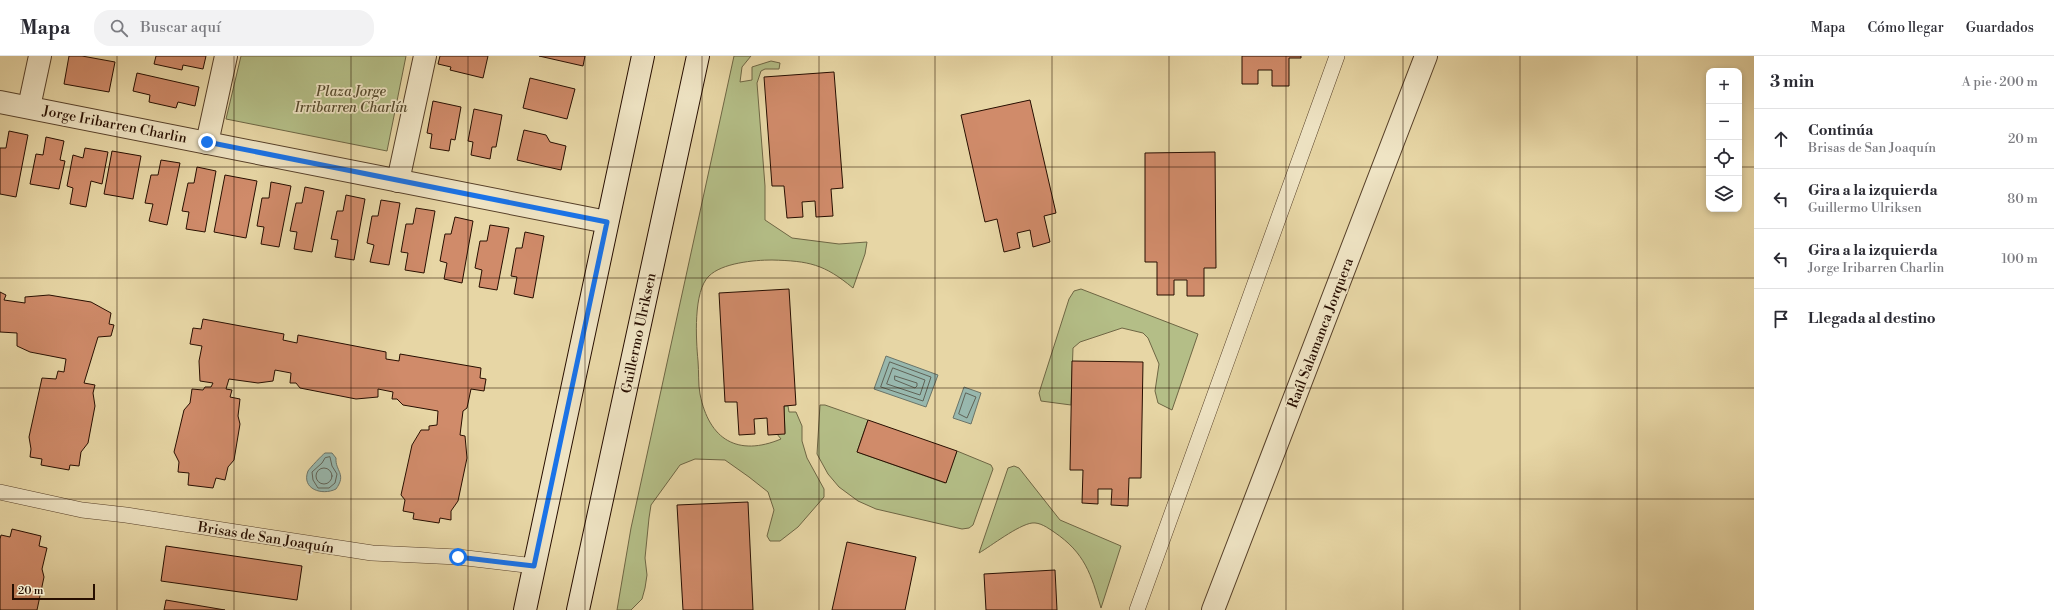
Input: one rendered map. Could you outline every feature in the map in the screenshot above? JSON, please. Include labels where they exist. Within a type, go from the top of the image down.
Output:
[{"type":"street","points":[[30,107],[40,56]]},
{"type":"street","points":[[207,142],[226,56]]},
{"type":"street","points":[[398,181],[425,56]]},
{"type":"street","points":[[525,610],[642,56]]},
{"type":"street","name":"Guillermo Ulriksen","points":[[578,610],[698,56]]},
{"type":"street","name":"Raúl Salamanca Jorquera","points":[[1213,610],[1426,56]]},
{"type":"street","name":"Jorge Iribarren Charlin","points":[[0,102],[607,222]]},
{"type":"lane","points":[[1137,610],[1337,56]]},
{"type":"lane","name":"Brisas de San Joaquín","points":[[0,492],[82,510],[126,515],[372,553],[458,557],[534,566]]},
{"type":"green space","name":"Plaza Jorge Irribarren Charlín","points":[[241,56],[406,56],[387,151],[226,119]]},
{"type":"green space","points":[[734,56],[751,56],[742,67],[740,82],[752,80],[752,67],[771,61],[780,63],[779,69],[765,69],[761,71],[757,83],[765,186],[765,220],[792,238],[839,244],[867,242],[865,254],[853,288],[843,280],[816,265],[796,261],[765,260],[739,263],[722,268],[709,276],[700,293],[696,329],[700,394],[704,410],[710,423],[718,433],[739,445],[751,446],[766,444],[781,439],[777,434],[785,433],[784,406],[788,406],[789,412],[796,412],[802,426],[802,441],[807,458],[824,489],[824,497],[798,527],[780,541],[770,541],[767,536],[774,510],[768,492],[725,460],[695,459],[680,465],[651,505],[645,558],[647,575],[642,599],[631,610],[617,610],[631,528]]},
{"type":"green space","points":[[1081,289],[1198,334],[1172,410],[1158,403],[1155,391],[1159,364],[1148,338],[1143,333],[1122,328],[1080,342],[1073,348],[1071,405],[1041,401],[1039,393],[1069,299],[1074,291]]},
{"type":"green space","points":[[820,405],[825,405],[868,420],[857,452],[945,483],[957,451],[991,465],[993,469],[973,525],[969,528],[962,529],[876,509],[858,501],[839,487],[828,474],[817,454]]},
{"type":"green space","points":[[1014,466],[1019,468],[1060,520],[1121,546],[1101,608],[1090,575],[1080,556],[1065,540],[1038,523],[1026,525],[1012,532],[979,553],[1008,468]]},
{"type":"water","points":[[886,356],[938,375],[926,407],[874,389]]},
{"type":"water","points":[[964,387],[981,393],[971,424],[953,418]]},
{"type":"water","points":[[325,453],[332,453],[336,458],[341,476],[336,489],[325,492],[314,489],[310,486],[307,482],[307,477],[308,471]]},
{"type":"building","points":[[69,56],[82,56],[115,62],[109,92],[64,84]]},
{"type":"building","points":[[156,56],[206,56],[203,69],[183,65],[182,70],[154,64]]},
{"type":"building","points":[[440,56],[488,56],[483,78],[450,70],[451,67],[438,64]]},
{"type":"building","points":[[539,56],[585,56],[583,66]]},
{"type":"building","points":[[1242,56],[1301,56],[1301,58],[1289,58],[1289,86],[1272,86],[1272,70],[1258,70],[1258,84],[1242,84]]},
{"type":"building","points":[[834,72],[843,188],[831,189],[833,216],[816,217],[815,201],[802,202],[803,217],[787,218],[784,186],[772,186],[764,77]]},
{"type":"building","points":[[137,73],[199,87],[195,106],[178,102],[176,108],[149,102],[150,95],[133,91]]},
{"type":"building","points":[[530,78],[575,89],[567,119],[523,108]]},
{"type":"building","points":[[1030,100],[1056,213],[1044,216],[1050,242],[1033,247],[1030,230],[1017,233],[1020,248],[1004,252],[997,219],[985,222],[961,115]]},
{"type":"building","points":[[433,101],[461,107],[455,140],[451,139],[449,151],[430,148],[432,134],[427,133]]},
{"type":"building","points":[[474,109],[502,115],[496,147],[492,147],[490,159],[471,155],[473,142],[468,141]]},
{"type":"building","points":[[524,130],[546,135],[550,142],[566,146],[561,170],[517,160]]},
{"type":"building","points":[[9,131],[28,135],[16,197],[0,194],[0,148],[6,148]]},
{"type":"building","points":[[46,137],[64,141],[60,160],[65,161],[59,189],[30,184],[36,154],[43,155]]},
{"type":"building","points":[[85,148],[108,152],[102,184],[91,181],[86,207],[70,204],[73,188],[67,186],[73,155],[83,158]]},
{"type":"building","points":[[112,151],[141,156],[133,199],[104,194]]},
{"type":"building","points":[[1215,152],[1216,268],[1204,268],[1204,296],[1187,296],[1187,280],[1174,280],[1174,295],[1157,295],[1157,262],[1145,262],[1145,153]]},
{"type":"building","points":[[161,160],[180,163],[167,225],[149,221],[153,204],[145,203],[151,175],[158,175]]},
{"type":"building","points":[[197,167],[216,171],[205,232],[186,229],[189,212],[182,211],[188,183],[194,183]]},
{"type":"building","points":[[225,175],[257,181],[246,238],[214,232]]},
{"type":"building","points":[[271,182],[291,186],[279,247],[261,244],[264,227],[257,226],[262,198],[269,198]]},
{"type":"building","points":[[305,187],[324,191],[312,252],[294,249],[297,232],[290,231],[296,203],[302,203]]},
{"type":"building","points":[[346,195],[365,199],[354,260],[335,257],[338,240],[331,239],[337,211],[343,211]]},
{"type":"building","points":[[381,200],[400,203],[389,265],[370,262],[374,245],[367,243],[372,216],[378,216]]},
{"type":"building","points":[[416,208],[435,211],[424,273],[405,270],[408,253],[401,252],[406,224],[413,224]]},
{"type":"building","points":[[455,217],[473,221],[462,283],[444,279],[447,263],[440,261],[445,234],[451,234]]},
{"type":"building","points":[[490,225],[509,228],[497,290],[479,287],[482,270],[475,268],[480,241],[487,241]]},
{"type":"building","points":[[525,232],[544,236],[533,298],[514,294],[517,277],[511,276],[516,248],[522,248]]},
{"type":"building","points":[[789,289],[796,405],[784,406],[785,434],[768,435],[767,418],[754,419],[755,434],[739,435],[737,402],[725,402],[719,293]]},
{"type":"building","points":[[0,292],[6,295],[4,300],[25,303],[25,297],[49,295],[91,302],[111,313],[109,324],[114,325],[111,336],[98,337],[84,383],[95,385],[93,393],[95,406],[88,443],[81,452],[79,466],[70,465],[69,470],[41,465],[42,459],[30,457],[31,449],[29,437],[42,378],[56,379],[58,371],[64,372],[66,359],[30,352],[17,346],[17,333],[0,332]]},
{"type":"building","points":[[203,319],[284,334],[283,340],[297,343],[298,335],[386,352],[386,359],[399,361],[400,354],[481,368],[480,378],[486,379],[484,391],[471,389],[467,408],[463,411],[460,435],[465,436],[467,458],[458,501],[451,511],[451,520],[440,518],[439,523],[413,519],[414,513],[403,511],[405,500],[401,495],[412,445],[421,430],[429,430],[429,426],[437,425],[438,411],[403,405],[397,399],[392,399],[393,392],[378,389],[378,397],[356,399],[300,388],[296,383],[290,383],[291,373],[275,370],[273,381],[258,383],[229,379],[226,389],[232,390],[230,397],[240,399],[238,416],[240,424],[234,460],[228,467],[225,480],[216,478],[213,488],[188,485],[189,473],[178,472],[179,462],[174,452],[184,410],[190,403],[192,389],[203,390],[205,387],[211,387],[213,383],[200,381],[199,361],[202,346],[190,344],[193,328],[201,329]]},
{"type":"building","points":[[1072,361],[1143,362],[1141,478],[1129,478],[1128,506],[1111,505],[1112,489],[1098,489],[1098,504],[1082,503],[1083,470],[1070,470]]},
{"type":"building","points":[[868,420],[957,451],[946,483],[857,452]]},
{"type":"building","points":[[748,502],[753,610],[683,610],[677,505]]},
{"type":"building","points":[[12,529],[41,536],[39,546],[47,548],[42,569],[44,577],[37,610],[0,610],[0,539],[1,535],[10,537]]},
{"type":"building","points":[[847,542],[916,557],[905,610],[832,610]]},
{"type":"building","points":[[166,546],[302,566],[297,600],[161,581]]},
{"type":"building","points":[[1055,570],[1057,610],[986,610],[984,574]]},
{"type":"building","points":[[166,600],[225,610],[164,610]]},
{"type":"route","points":[[207,142],[607,222],[534,566],[458,557]]}]
